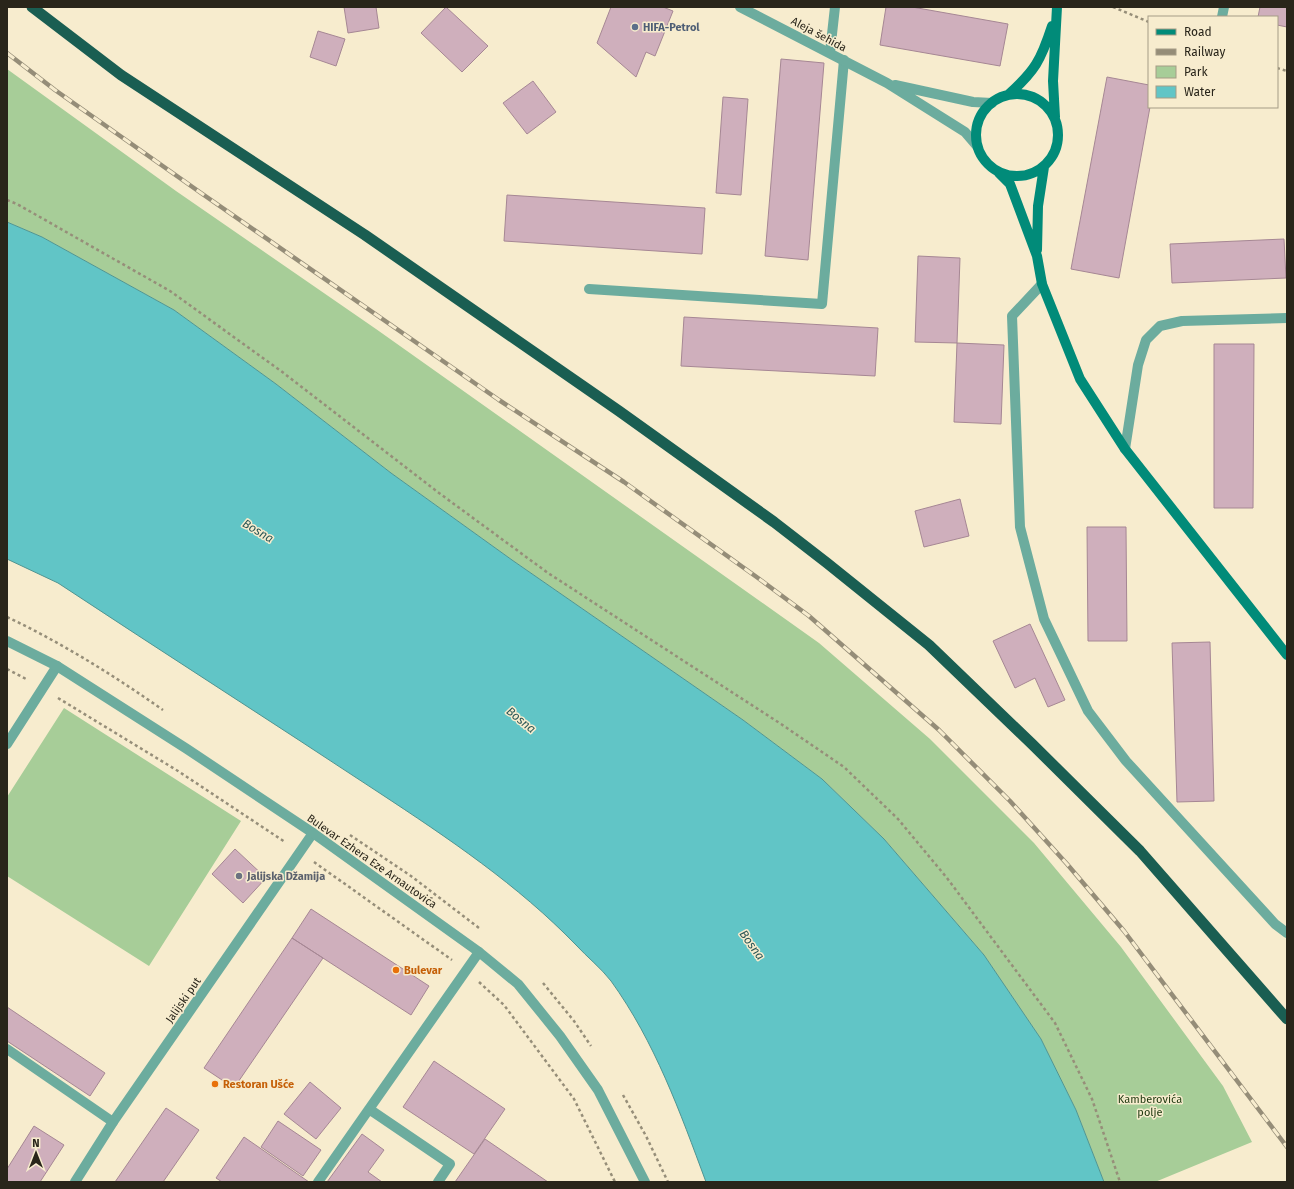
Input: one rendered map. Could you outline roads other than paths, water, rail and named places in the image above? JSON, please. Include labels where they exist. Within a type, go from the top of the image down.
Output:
[{"type":"highway","points":[[32,7],[121,75],[365,235],[606,402],[774,522],[929,645],[1140,851],[1287,1019]]},
{"type":"main road","points":[[1057,11],[1042,56],[1026,79],[1008,95],[992,103],[983,111],[978,122],[976,134],[977,146],[985,162],[1010,184],[1037,256],[1042,284],[1080,379],[1125,449],[1287,655]]},
{"type":"main road","points":[[999,173],[1022,177],[1034,174],[1044,167],[1053,156],[1058,144],[1053,81],[1057,11]]},
{"type":"main road","points":[[1008,95],[1022,94],[1035,98],[1046,106],[1055,117]]},
{"type":"main road","points":[[1037,256],[1038,206],[1044,167]]},
{"type":"street","name":"Aleja šehida","points":[[740,7],[830,52],[887,83],[965,132],[977,146]]},
{"type":"street","points":[[830,52],[835,7]]},
{"type":"street","points":[[589,289],[822,304],[844,60]]},
{"type":"street","name":"Aleja šehida","points":[[887,83],[973,102],[992,103]]},
{"type":"street","points":[[1042,284],[1012,316],[1020,527],[1044,619],[1088,710],[1126,761],[1275,924],[1287,933]]},
{"type":"street","points":[[1125,449],[1138,365],[1146,340],[1160,326],[1182,321],[1287,318]]},
{"type":"street","name":"Bulevar Ezhera Eze Arnautovića","points":[[7,640],[57,666],[187,749],[314,833],[479,952],[518,984],[560,1036],[598,1090],[645,1182]]},
{"type":"street","points":[[7,744],[57,666]]},
{"type":"street","name":"Jalijski put","points":[[75,1182],[113,1122],[314,833]]},
{"type":"street","points":[[318,1182],[479,952]]},
{"type":"street","points":[[7,1049],[113,1122]]},
{"type":"street","points":[[369,1109],[450,1164],[438,1182]]},
{"type":"water","name":"Bosna","points":[[7,222],[42,237],[174,310],[276,384],[391,473],[512,560],[743,720],[822,779],[884,839],[984,955],[1041,1039],[1076,1110],[1104,1182],[706,1182],[676,1104],[654,1053],[627,1004],[603,972],[554,923],[482,863],[404,809],[58,583],[7,559]]},
{"type":"railway","points":[[7,53],[55,90],[201,193],[499,400],[624,482],[809,616],[939,730],[1010,801],[1067,864],[1124,931],[1287,1147]]},
{"type":"place","name":"HIFA-Petrol","points":[[635,27]]},
{"type":"place","name":"Jalijska Džamija","points":[[239,876]]},
{"type":"place","name":"Bulevar","points":[[396,970]]},
{"type":"place","name":"Restoran Ušće","points":[[215,1084]]},
{"type":"park label","name":"Kamberovića polje","points":[[1150,1105]]}]
